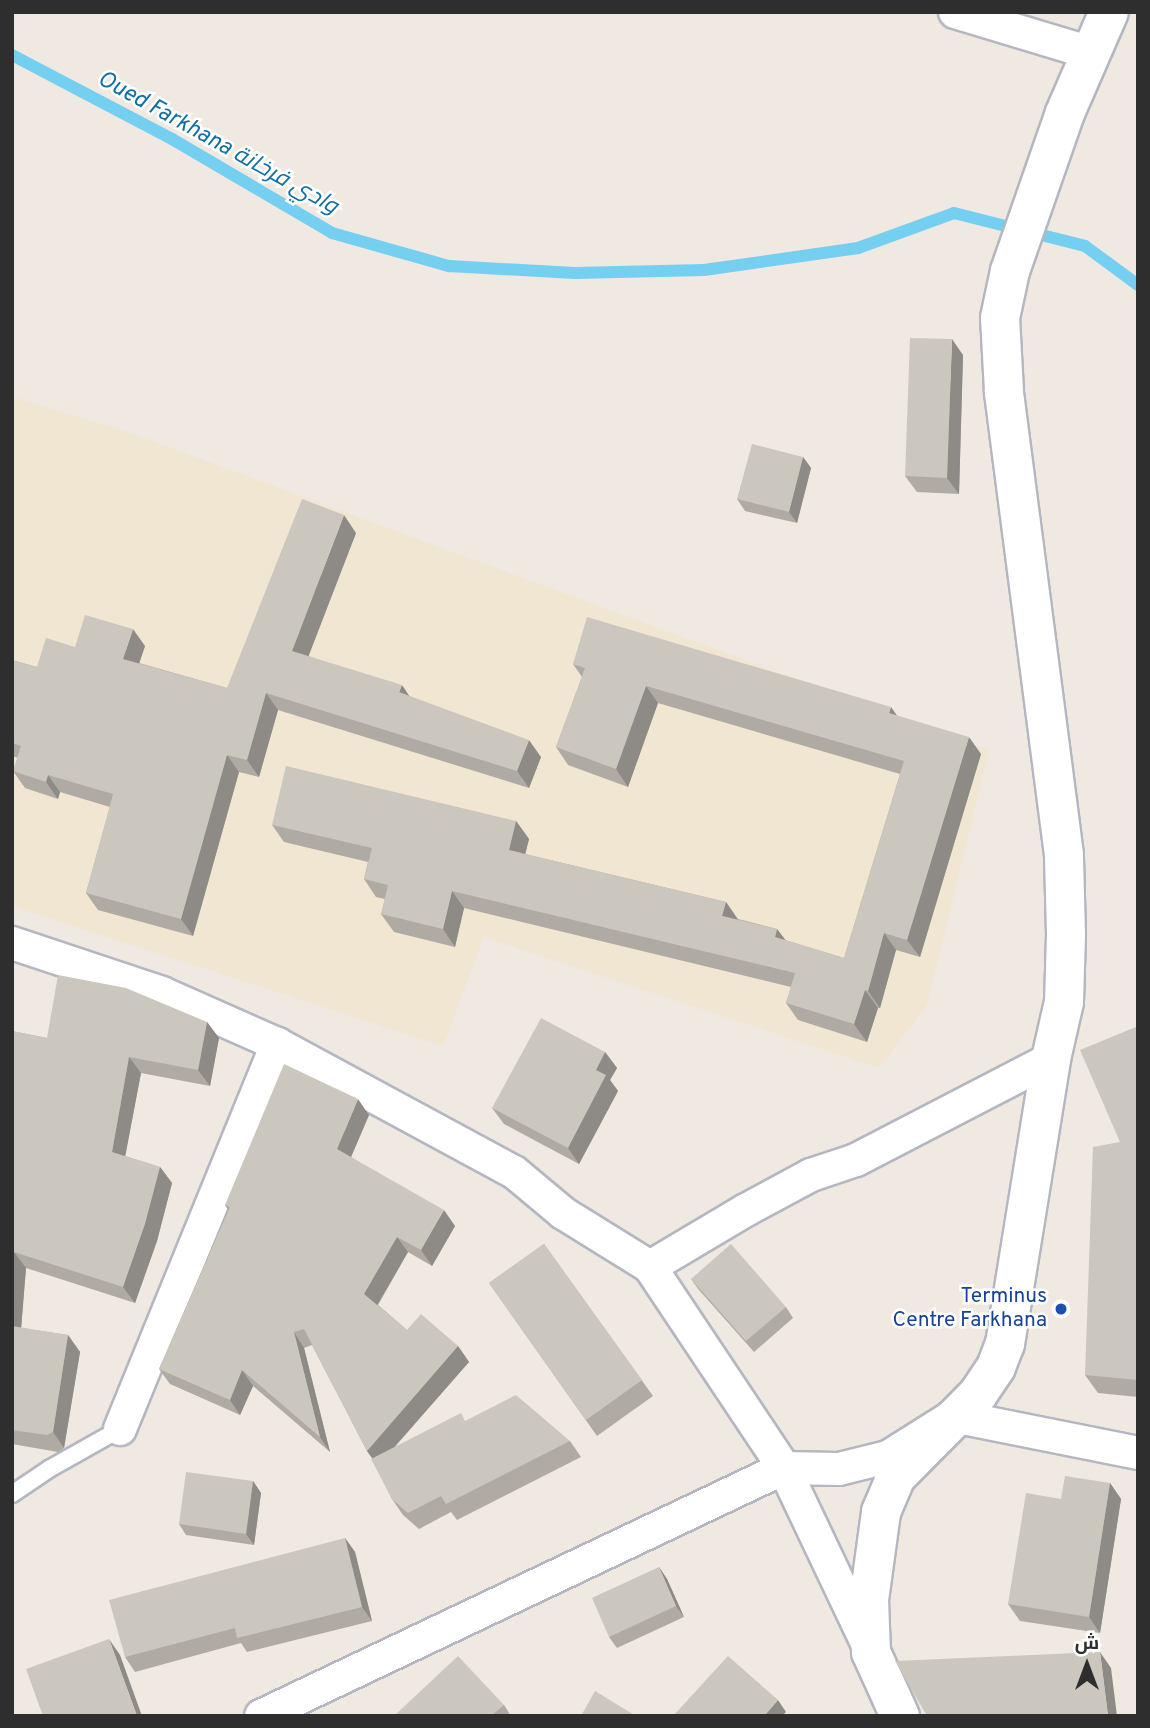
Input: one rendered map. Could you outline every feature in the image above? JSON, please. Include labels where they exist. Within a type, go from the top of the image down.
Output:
[{"type":"street","points":[[955,12],[1091,53]]},
{"type":"street","points":[[871,1652],[869,1600],[881,1512],[896,1477],[953,1416],[978,1394],[996,1367],[1005,1344],[1051,1059],[1064,1002],[1064,855],[1004,391],[1000,318],[1010,271],[1065,113],[1109,12]]},
{"type":"street","points":[[12,943],[162,993],[278,1044],[514,1172],[563,1213],[650,1267],[785,1468],[900,1716]]},
{"type":"street","points":[[120,1429],[278,1044]]},
{"type":"street","points":[[650,1267],[800,1181],[856,1160],[1051,1059]]},
{"type":"street","points":[[261,1716],[785,1468],[839,1469],[888,1457],[953,1416],[1138,1453]]},
{"type":"lane","points":[[12,1494],[49,1469],[120,1429]]},
{"type":"shaded area","points":[[12,397],[125,431],[989,750],[927,1005],[879,1068],[484,937],[443,1046],[12,906]]},
{"type":"building","points":[[910,338],[952,339],[947,478],[905,476]]},
{"type":"building","points":[[752,444],[803,457],[789,512],[737,499]]},
{"type":"building","points":[[302,499],[344,515],[292,651],[402,685],[399,692],[529,740],[517,771],[266,693],[247,760],[227,755],[181,919],[86,893],[113,794],[48,775],[46,782],[13,771],[21,746],[12,743],[12,660],[37,667],[46,638],[75,647],[85,615],[133,629],[123,659],[227,688]]},
{"type":"building","points":[[587,617],[891,707],[889,713],[969,737],[907,940],[884,933],[868,991],[865,990],[854,1024],[786,1003],[795,973],[452,891],[443,929],[381,914],[388,885],[364,879],[372,848],[272,825],[286,766],[516,821],[509,850],[726,902],[722,916],[777,929],[775,937],[844,958],[904,761],[646,686],[616,769],[556,747],[585,668],[573,664]]},
{"type":"building","points":[[58,975],[126,988],[207,1022],[198,1070],[129,1057],[112,1152],[160,1167],[145,1224],[123,1287],[14,1252],[12,1277],[12,1031],[47,1038]]},
{"type":"building","points":[[541,1018],[605,1052],[596,1070],[606,1075],[568,1148],[492,1108]]},
{"type":"building","points":[[1138,1026],[1138,1380],[1085,1375],[1093,1147],[1120,1142],[1080,1050]]},
{"type":"building","points":[[284,1064],[358,1099],[337,1149],[444,1210],[421,1250],[397,1237],[364,1294],[407,1330],[421,1314],[458,1346],[367,1451],[304,1329],[294,1332],[320,1437],[242,1370],[230,1400],[159,1369],[230,1207],[225,1205]]},
{"type":"building","points":[[544,1244],[642,1380],[586,1420],[489,1283]]},
{"type":"building","points":[[731,1244],[786,1307],[746,1341],[691,1279]]},
{"type":"building","points":[[12,1326],[68,1335],[53,1432],[47,1435],[12,1430]]},
{"type":"building","points":[[516,1395],[570,1441],[446,1504],[441,1496],[408,1513],[392,1499],[371,1459],[461,1413],[465,1421]]},
{"type":"building","points":[[186,1472],[253,1481],[246,1534],[179,1524]]},
{"type":"building","points":[[1065,1476],[1110,1483],[1089,1617],[1008,1604],[1026,1493],[1061,1499]]},
{"type":"building","points":[[345,1538],[362,1607],[237,1638],[235,1628],[125,1657],[109,1600]]},
{"type":"building","points":[[659,1567],[676,1606],[609,1637],[592,1598]]},
{"type":"building","points":[[109,1639],[137,1716],[43,1716],[26,1669]]},
{"type":"building","points":[[1100,1652],[1108,1716],[927,1716],[895,1661]]},
{"type":"building","points":[[458,1656],[504,1705],[491,1716],[394,1716]]},
{"type":"building","points":[[728,1656],[778,1700],[764,1716],[673,1716]]},
{"type":"building","points":[[595,1691],[636,1716],[581,1716]]},
{"type":"waterway","name":"Oued Farkhana وادي فرخانة","points":[[12,55],[172,139],[332,233],[449,266],[575,273],[704,270],[858,248],[954,213],[1085,246],[1138,285]]},
{"type":"place","name":"Terminus Centre Farkhana","points":[[1061,1309]]}]
